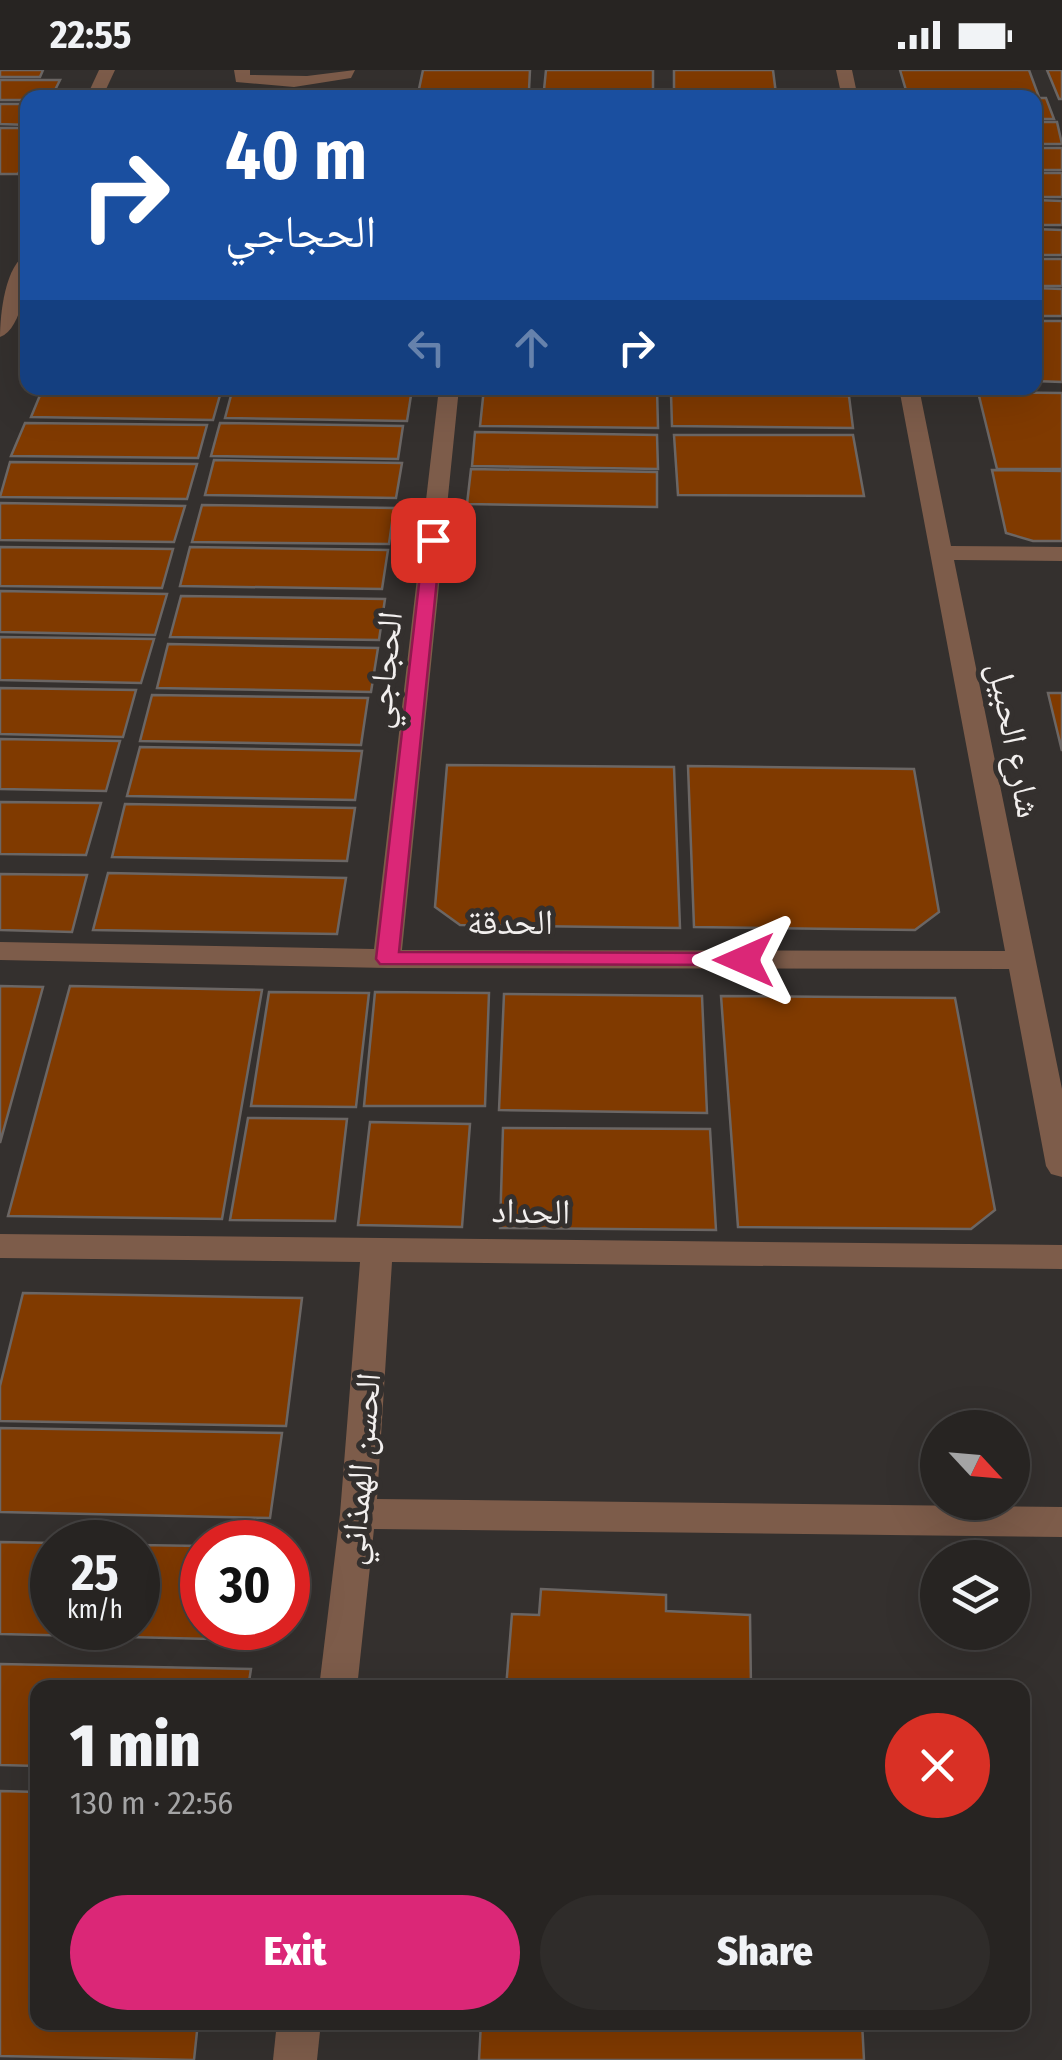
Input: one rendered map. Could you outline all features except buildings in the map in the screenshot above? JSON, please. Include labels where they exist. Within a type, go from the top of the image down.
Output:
[{"type":"street","points":[[242,70],[242,78],[273,83],[313,83],[345,75],[346,70]]},
{"type":"street","points":[[0,332],[20,281]]},
{"type":"street","name":"الحجاجي","points":[[387,959],[448,395]]},
{"type":"street","name":"شارع الحبيل","points":[[910,395],[1062,1166]]},
{"type":"street","points":[[944,553],[1062,554]]},
{"type":"street","name":"الحدقة","points":[[0,951],[387,959],[1021,960]]},
{"type":"street","name":"الحداد","points":[[0,1246],[1062,1258]]},
{"type":"street","name":"الحسن الهمذاني","points":[[339,1680],[358,1514],[378,1249]]},
{"type":"street","points":[[358,1514],[1062,1522]]},
{"type":"street","points":[[295,2060],[299,2030]]},
{"type":"route","points":[[433,540],[387,959],[744,960]]}]
